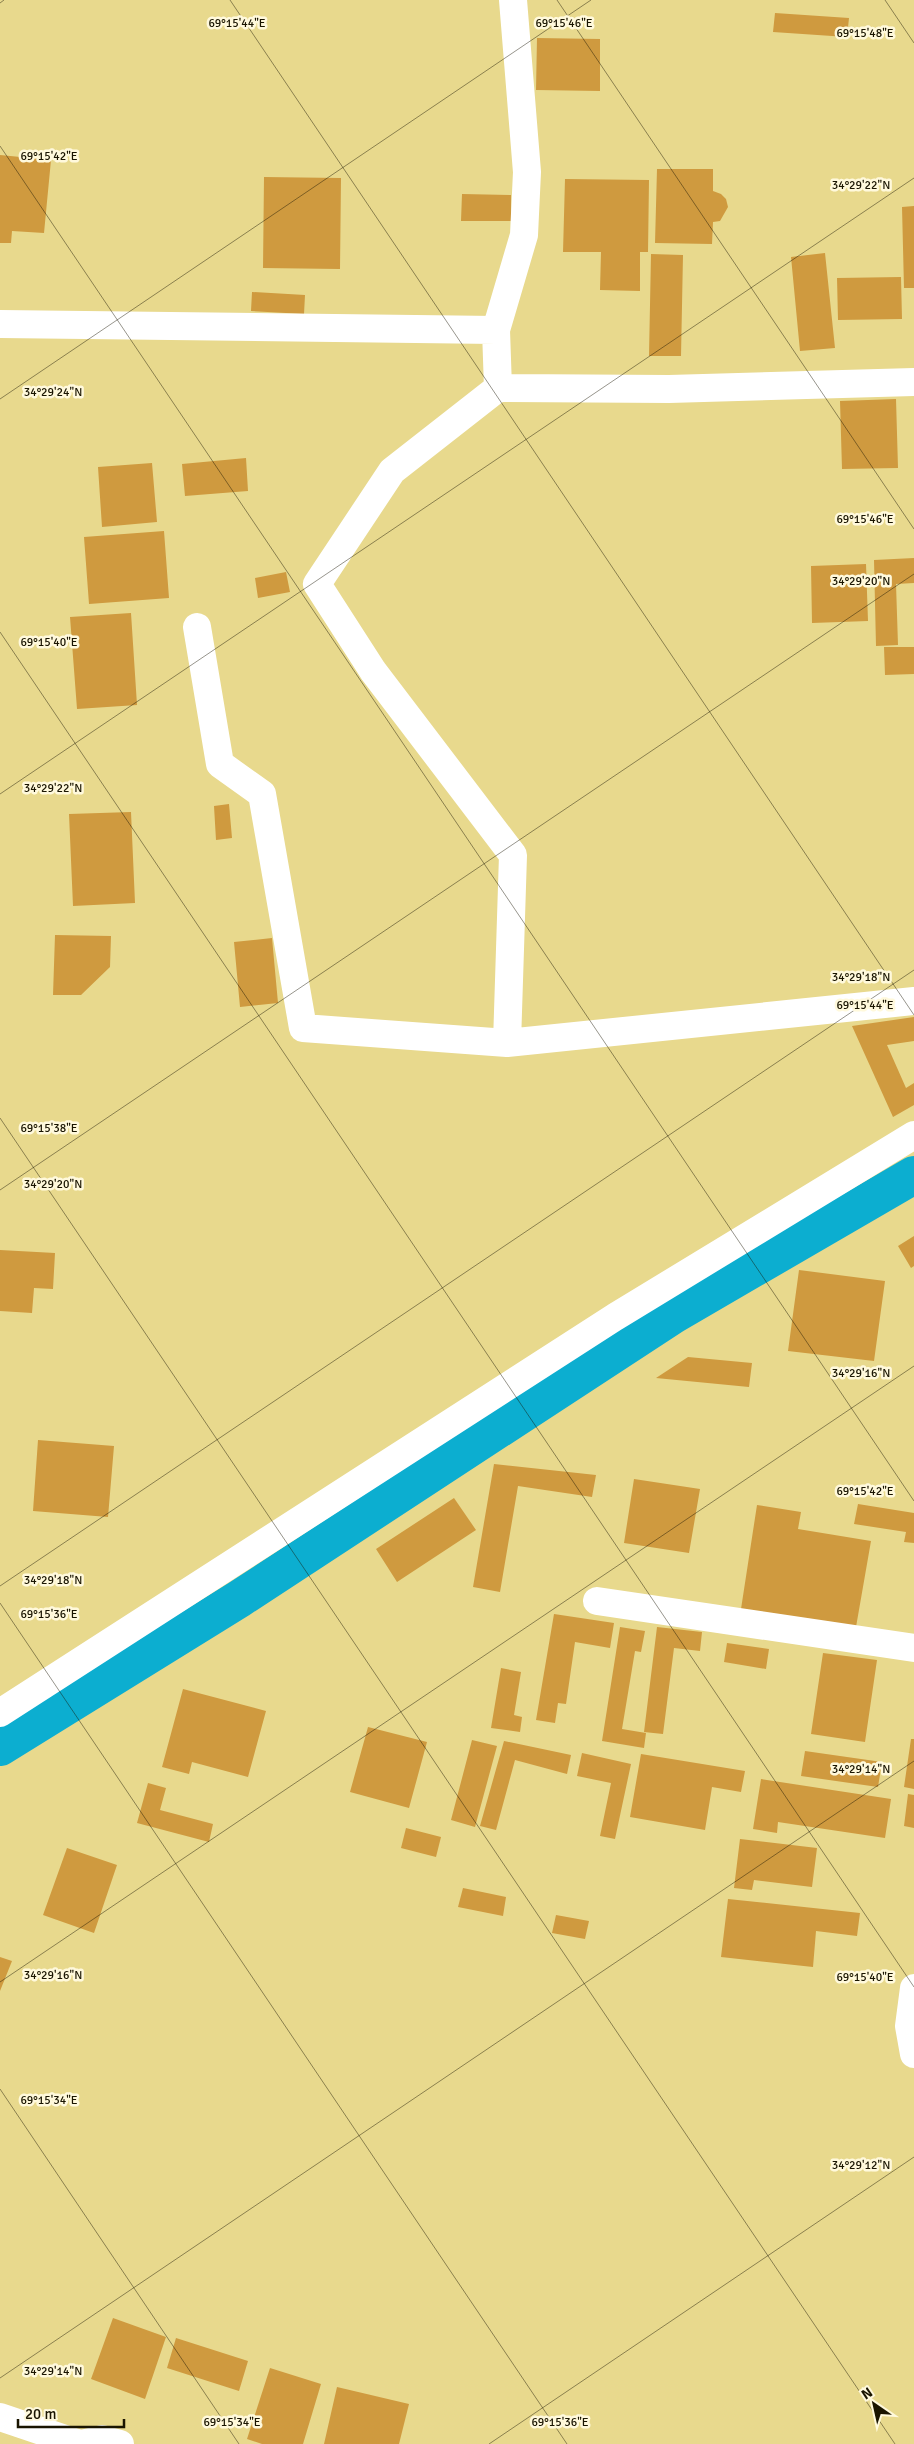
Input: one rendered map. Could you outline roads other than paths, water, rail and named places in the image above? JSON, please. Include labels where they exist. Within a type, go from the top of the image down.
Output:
[{"type":"street","points":[[498,388],[496,330],[524,235],[528,172],[513,0]]},
{"type":"street","points":[[0,324],[496,330]]},
{"type":"street","points":[[507,1043],[513,855],[374,671],[317,584],[392,471],[498,388],[669,389],[914,382]]},
{"type":"street","points":[[196,626],[220,764],[262,794],[303,1028],[507,1043],[914,1002]]},
{"type":"street","points":[[0,1712],[615,1317],[914,1135]]},
{"type":"street","points":[[596,1601],[914,1648]]},
{"type":"street","points":[[914,1988],[909,2026],[914,2054]]},
{"type":"street","points":[[0,2416],[80,2444],[102,2439],[120,2444]]},
{"type":"waterway","points":[[0,1747],[239,1599],[673,1315],[914,1175]]}]
